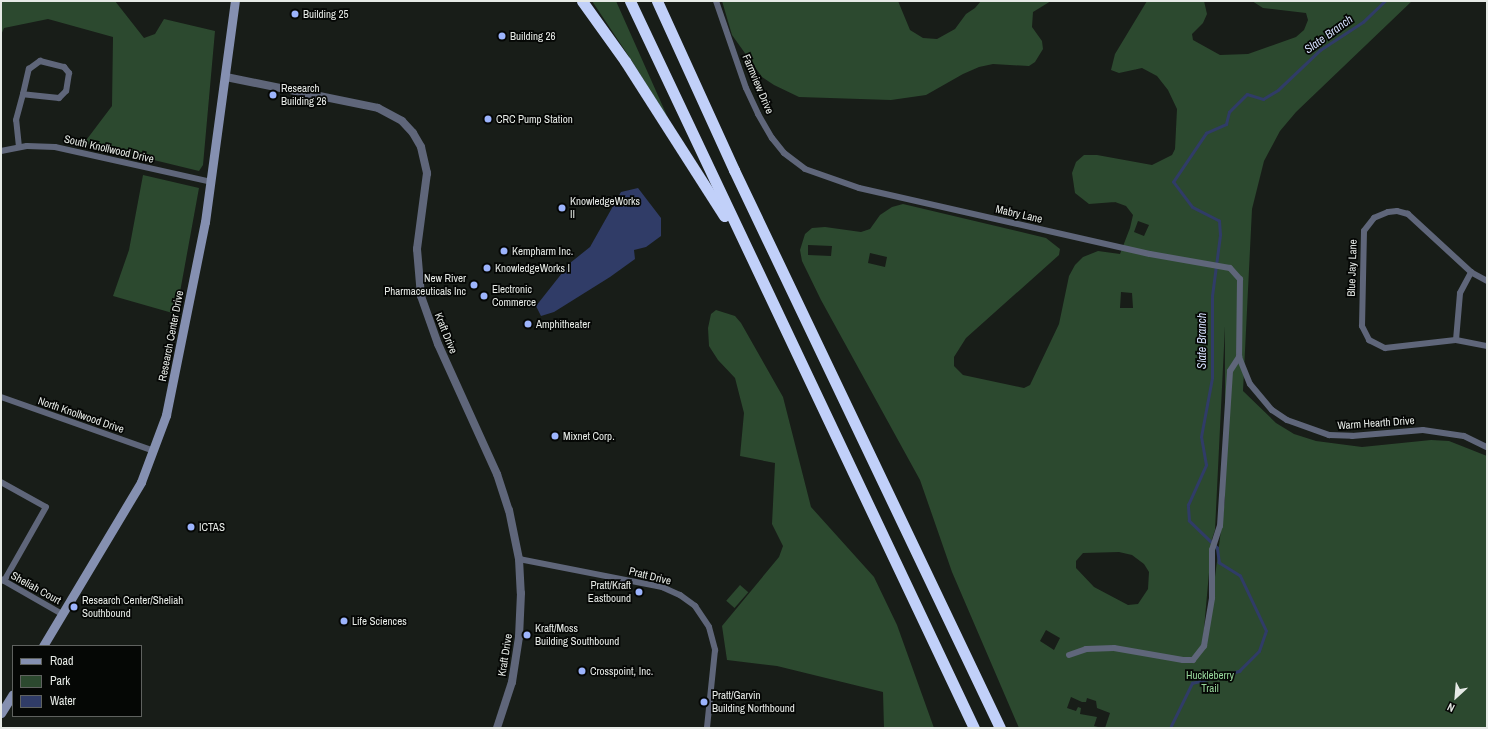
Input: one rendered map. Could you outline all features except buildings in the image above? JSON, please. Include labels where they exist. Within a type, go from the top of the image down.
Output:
[{"type":"highway","points":[[582,1],[626,61],[750,256]]},
{"type":"highway","points":[[630,1],[974,728]]},
{"type":"highway","points":[[657,1],[734,170],[1000,728]]},
{"type":"main road","name":"Research Center Drive","points":[[44,645],[128,506],[154,451],[166,415],[178,365],[212,182],[235,1]]},
{"type":"main road","points":[[1,714],[12,696]]},
{"type":"street","name":"Farmview Drive","points":[[716,1],[746,88],[758,114],[772,138],[799,165]]},
{"type":"street","points":[[19,147],[16,131],[23,94],[29,69],[35,62],[64,67],[69,73],[66,91],[59,98],[23,94]]},
{"type":"street","name":"Kraft Drive","points":[[226,77],[378,108],[398,118],[416,137],[424,157],[427,173],[417,249],[421,296],[438,344],[497,474],[509,510],[518,559],[521,598],[519,637],[512,682],[497,728]]},
{"type":"street","name":"South Knollwood Drive","points":[[1,151],[19,147],[55,147],[212,182]]},
{"type":"street","name":"Mabry Lane","points":[[799,165],[814,174],[858,188],[1150,254],[1230,268],[1237,274]]},
{"type":"street","name":"Blue Jay Lane","points":[[1487,281],[1471,272],[1408,214],[1397,211],[1388,212],[1374,218],[1364,231],[1362,326],[1369,340],[1385,348],[1456,340],[1487,346]]},
{"type":"street","points":[[1456,340],[1460,293],[1471,272]]},
{"type":"street","name":"Warm Hearth Drive","points":[[1237,274],[1240,285],[1239,357],[1250,384],[1260,398],[1287,420],[1310,430],[1329,435],[1352,436],[1423,430],[1442,431],[1464,436],[1487,447]]},
{"type":"street","points":[[1069,655],[1086,649],[1114,648],[1184,660],[1193,660],[1204,646],[1212,598],[1212,550],[1220,526],[1230,371],[1239,357]]},
{"type":"street","name":"North Knollwood Drive","points":[[1,397],[154,451]]},
{"type":"street","points":[[1,482],[46,507],[2,580]]},
{"type":"street","name":"Pratt Drive","points":[[518,559],[662,588],[680,595],[695,606],[709,627],[716,650],[707,728]]},
{"type":"street","name":"Sheliah Court","points":[[2,580],[62,614]]},
{"type":"green space","points":[[1,1],[115,1],[144,38],[155,34],[164,19],[215,31],[203,165],[199,171],[84,143],[112,106],[113,37],[48,19],[4,28],[1,35]]},
{"type":"green space","points":[[592,1],[616,1],[668,118],[630,58]]},
{"type":"green space","points":[[722,1],[898,1],[910,30],[923,38],[937,39],[955,29],[966,14],[975,8],[981,1],[1051,1],[1033,12],[1032,27],[1042,41],[1043,49],[1035,62],[1029,66],[993,64],[979,67],[963,74],[926,95],[891,100],[799,97],[774,85],[762,77],[732,35]]},
{"type":"green space","name":"Huckleberry Trail","points":[[1147,1],[1204,1],[1207,14],[1203,23],[1192,34],[1193,40],[1220,55],[1248,54],[1296,37],[1304,30],[1308,20],[1306,13],[1263,8],[1252,1],[1412,1],[1296,112],[1280,131],[1264,161],[1252,209],[1243,391],[1276,423],[1294,434],[1316,441],[1362,447],[1431,440],[1449,441],[1487,456],[1487,728],[1105,728],[1110,713],[1097,708],[1096,701],[1087,698],[1086,702],[1082,702],[1071,697],[1067,708],[1076,711],[1078,707],[1081,708],[1080,714],[1097,717],[1094,726],[1102,728],[1019,728],[952,572],[920,480],[821,300],[802,261],[800,250],[805,234],[812,228],[825,227],[861,232],[870,229],[880,215],[892,207],[903,204],[1046,238],[1060,249],[1059,255],[966,338],[954,357],[954,366],[963,375],[1024,388],[1030,385],[1059,324],[1069,276],[1075,265],[1083,257],[1098,251],[1120,254],[1130,228],[1133,215],[1126,206],[1115,202],[1089,204],[1075,193],[1072,173],[1076,162],[1084,155],[1097,155],[1152,165],[1172,155],[1175,149],[1177,109],[1168,90],[1157,76],[1142,68],[1119,73],[1111,70],[1115,54]],"holes":[[[1138,221],[1149,225],[1144,236],[1134,232]],[[808,245],[832,246],[831,256],[808,255]],[[870,253],[887,257],[885,267],[868,263]],[[1121,292],[1132,293],[1133,308],[1120,308]],[[1225,326],[1225,499],[1207,639],[1203,640],[1212,539],[1215,530]],[[1119,552],[1132,555],[1144,564],[1149,572],[1148,589],[1138,604],[1128,605],[1094,587],[1076,568],[1076,561],[1083,553]],[[1046,630],[1060,638],[1054,650],[1040,641]]]},
{"type":"green space","points":[[143,175],[199,188],[176,314],[113,296],[129,250]]},
{"type":"green space","points":[[716,310],[735,316],[741,323],[783,397],[811,507],[874,577],[897,625],[934,728],[884,728],[883,692],[777,666],[727,660],[722,626],[779,557],[783,546],[772,524],[775,463],[740,456],[744,413],[735,378],[718,360],[709,346],[708,328],[711,314]]},
{"type":"green space","points":[[740,585],[748,592],[735,608],[726,601]]},
{"type":"water","points":[[638,188],[661,218],[661,236],[646,247],[634,250],[635,259],[610,277],[554,312],[541,316],[536,306],[570,263],[590,247],[621,192]]},
{"type":"waterway","name":"Slate Branch","points":[[1170,728],[1192,683],[1239,671],[1259,651],[1266,631],[1240,576],[1219,563],[1217,548],[1189,521],[1188,505],[1206,465],[1201,437],[1212,378],[1212,296],[1220,235],[1219,221],[1192,207],[1173,182],[1206,133],[1226,124],[1229,112],[1247,94],[1263,99],[1278,90],[1320,50],[1363,22],[1385,1]]},
{"type":"place","name":"Building 25","points":[[295,14]]},
{"type":"place","name":"Building 26","points":[[502,36]]},
{"type":"place","name":"Research Building 26","points":[[273,95]]},
{"type":"place","name":"CRC Pump Station","points":[[488,119]]},
{"type":"place","name":"KnowledgeWorks II","points":[[562,208]]},
{"type":"place","name":"Kempharm Inc.","points":[[504,251]]},
{"type":"place","name":"KnowledgeWorks I","points":[[487,268]]},
{"type":"place","name":"New River Pharmaceuticals Inc","points":[[474,285]]},
{"type":"place","name":"Electronic Commerce","points":[[484,296]]},
{"type":"place","name":"Amphitheater","points":[[528,324]]},
{"type":"place","name":"Mixnet Corp.","points":[[555,436]]},
{"type":"place","name":"ICTAS","points":[[191,527]]},
{"type":"place","name":"Pratt/Kraft Eastbound","points":[[639,592]]},
{"type":"place","name":"Research Center/Sheliah Southbound","points":[[74,607]]},
{"type":"place","name":"Life Sciences","points":[[344,621]]},
{"type":"place","name":"Kraft/Moss Building Southbound","points":[[527,635]]},
{"type":"place","name":"Crosspoint, Inc.","points":[[582,671]]},
{"type":"place","name":"Pratt/Garvin Building Northbound","points":[[704,702]]}]
